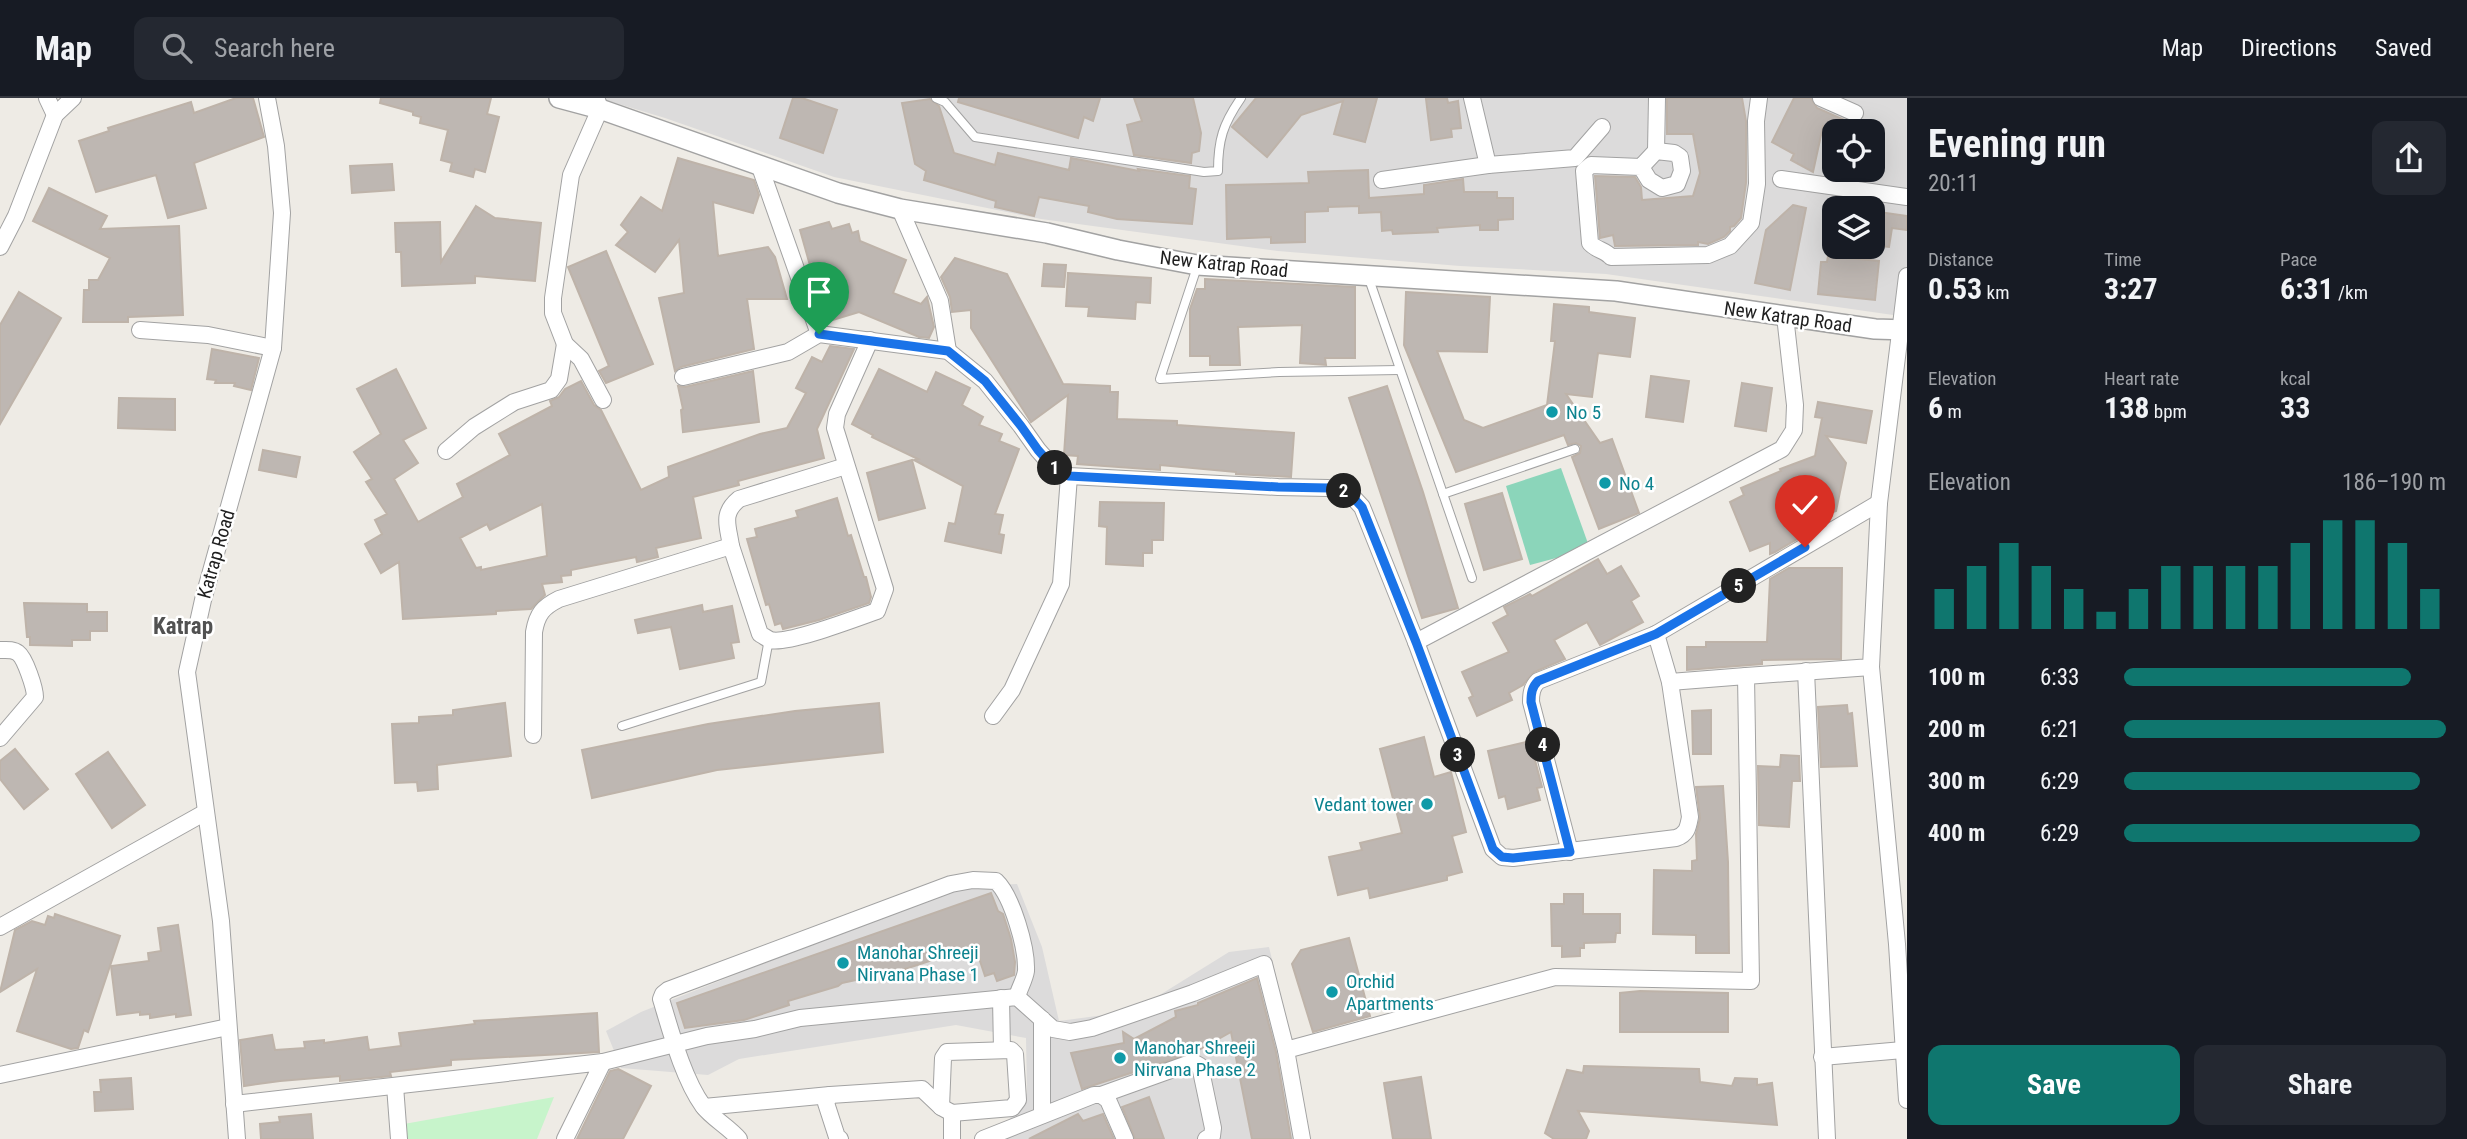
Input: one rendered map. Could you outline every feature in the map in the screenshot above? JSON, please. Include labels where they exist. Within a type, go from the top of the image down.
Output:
[{"type":"street","points":[[47,98],[55,115]]},
{"type":"street","points":[[0,247],[16,216],[55,115],[73,98]]},
{"type":"street","name":"Katrap Road","points":[[237,1139],[220,921],[187,672],[203,600],[273,348],[282,213],[276,146],[267,98]]},
{"type":"street","name":"New Katrap Road","points":[[559,98],[598,104],[760,167],[838,193],[900,209],[1047,233],[1197,265],[1616,292],[1904,331]]},
{"type":"street","points":[[1472,98],[1488,165]]},
{"type":"street","points":[[1657,98],[1656,151],[1641,167],[1591,165],[1584,171],[1590,243],[1607,251],[1611,257],[1708,255],[1730,246],[1751,223],[1754,212],[1758,184],[1756,121],[1759,98]]},
{"type":"street","points":[[1821,98],[1855,113]]},
{"type":"street","points":[[598,104],[571,175],[552,313],[565,344],[581,359],[603,400]]},
{"type":"street","points":[[1382,180],[1488,165],[1575,159],[1602,127]]},
{"type":"street","points":[[1641,167],[1649,180],[1662,188],[1677,184],[1682,171],[1680,157],[1674,153],[1656,151]]},
{"type":"street","points":[[760,167],[819,334]]},
{"type":"street","points":[[1781,179],[1907,197]]},
{"type":"street","points":[[900,209],[940,301],[948,351]]},
{"type":"street","points":[[1907,276],[1904,331],[1879,503],[1871,667],[1902,943],[1903,1050],[1907,1100]]},
{"type":"street","points":[[1416,642],[1782,449],[1794,430],[1796,405],[1785,316]]},
{"type":"street","points":[[140,330],[208,335],[273,348]]},
{"type":"street","points":[[683,377],[788,352],[819,334],[948,351],[985,381],[1053,467],[1069,476],[1328,488],[1348,492],[1362,507],[1416,642],[1493,849],[1502,857],[1570,852],[1676,838],[1688,829],[1690,817],[1670,682],[1656,634]]},
{"type":"street","points":[[846,466],[739,499],[729,507],[727,517],[731,546],[760,634],[769,639],[779,640],[823,629],[877,611],[882,602],[886,589],[835,428],[837,414],[870,340]]},
{"type":"street","points":[[446,450],[474,427],[514,402],[551,390],[559,379],[565,344]]},
{"type":"street","points":[[993,716],[1012,690],[1061,584],[1069,476]]},
{"type":"street","points":[[1570,852],[1531,702],[1531,692],[1538,681],[1656,634],[1879,503]]},
{"type":"street","points":[[533,735],[534,632],[536,619],[544,606],[731,546]]},
{"type":"street","points":[[0,650],[17,652],[21,657],[35,690],[35,697],[0,738]]},
{"type":"street","points":[[1670,682],[1871,667]]},
{"type":"street","points":[[1806,671],[1827,1139]]},
{"type":"street","points":[[1286,1050],[1555,977],[1751,981],[1746,676]]},
{"type":"street","points":[[0,928],[204,813]]},
{"type":"street","points":[[739,1139],[704,1107],[674,1044],[661,999],[663,994],[950,884],[973,880],[996,881],[1006,894],[1021,940],[1026,972],[1009,998],[1002,1050]]},
{"type":"street","points":[[234,1104],[603,1062],[800,1018],[1009,998],[1053,1029],[1070,1032],[1092,1028],[1193,993],[1264,964],[1286,1050],[1302,1139]]},
{"type":"street","points":[[1042,1019],[1042,1115]]},
{"type":"street","points":[[0,1075],[228,1027]]},
{"type":"street","points":[[704,1107],[922,1089],[946,1110],[1012,1108],[1018,1100],[1017,1060],[1011,1050],[947,1052],[943,1058],[946,1110],[953,1139]]},
{"type":"street","points":[[1822,1057],[1903,1050]]},
{"type":"street","points":[[565,1139],[603,1062]]},
{"type":"street","points":[[983,1139],[1094,1095],[1101,1095],[1194,1062],[1200,1066],[1213,1128],[1212,1136],[1206,1139]]},
{"type":"street","points":[[395,1086],[399,1139]]},
{"type":"street","points":[[830,1095],[826,1103],[840,1139]]},
{"type":"street","points":[[1101,1095],[1108,1100],[1125,1139]]},
{"type":"lane","points":[[936,98],[945,102],[975,137],[1218,172],[1219,141],[1227,119],[1241,98]]},
{"type":"lane","points":[[1197,265],[1160,379],[1279,372],[1399,370]]},
{"type":"lane","points":[[1368,276],[1472,578]]},
{"type":"lane","points":[[1443,494],[1575,449]]},
{"type":"lane","points":[[622,726],[761,682],[769,639]]},
{"type":"shaded area","points":[[599,98],[1907,98],[1907,317],[1606,274],[1460,266],[1278,251],[1041,219],[834,177]]},
{"type":"shaded area","points":[[1017,884],[1042,947],[1059,1021],[1134,1011],[1229,952],[1269,947],[1295,1055],[1308,1139],[996,1139],[1027,1093],[1026,1038],[956,1025],[739,1059],[708,1075],[621,1068],[606,1031],[641,1012],[957,887]]},
{"type":"green space","points":[[1561,468],[1590,549],[1530,565],[1506,486]]},
{"type":"green space","points":[[554,1097],[537,1139],[405,1139],[404,1124]]},
{"type":"building","points":[[236,98],[253,98],[264,137],[194,163],[206,208],[168,218],[156,175],[96,192],[79,141],[109,131],[108,128],[191,102],[194,113]]},
{"type":"building","points":[[381,98],[491,98],[487,114],[499,117],[485,172],[475,169],[473,177],[450,171],[452,163],[441,160],[448,130],[420,123],[421,117],[413,115],[413,112],[380,103]]},
{"type":"building","points":[[793,98],[802,98],[837,110],[823,153],[780,138]]},
{"type":"building","points":[[959,98],[1100,98],[1093,121],[1084,117],[1078,138],[958,102]]},
{"type":"building","points":[[1134,98],[1193,98],[1201,133],[1199,151],[1192,153],[1191,163],[1134,155],[1127,125],[1142,121]]},
{"type":"building","points":[[1256,98],[1377,98],[1365,142],[1334,134],[1343,101],[1301,115],[1267,157],[1232,127]]},
{"type":"building","points":[[1447,98],[1448,103],[1458,101],[1461,128],[1451,129],[1452,137],[1431,140],[1426,99]]},
{"type":"building","points":[[1667,98],[1742,98],[1746,121],[1746,183],[1741,218],[1730,227],[1724,237],[1708,244],[1698,242],[1698,245],[1615,246],[1613,235],[1600,238],[1595,176],[1635,177],[1641,187],[1642,200],[1693,196],[1700,173],[1693,134],[1667,134]]},
{"type":"building","points":[[1794,98],[1811,98],[1817,108],[1842,119],[1822,119],[1813,172],[1791,160],[1794,154],[1772,142]]},
{"type":"building","points":[[930,99],[939,106],[954,153],[995,165],[998,153],[1069,170],[1071,158],[1139,171],[1138,169],[1190,176],[1189,188],[1196,189],[1192,224],[1117,219],[1088,212],[1089,206],[1039,197],[1034,216],[995,207],[996,201],[924,180],[926,171],[915,164],[902,103]]},
{"type":"building","points":[[678,158],[754,180],[759,195],[753,213],[713,202],[718,256],[768,247],[775,257],[787,299],[747,299],[754,349],[681,367],[675,371],[659,298],[684,293],[679,240],[655,272],[616,245],[628,232],[621,225],[641,197],[662,211]]},
{"type":"building","points":[[392,164],[394,190],[352,193],[350,166]]},
{"type":"building","points":[[1368,170],[1369,198],[1424,194],[1424,185],[1463,179],[1464,192],[1497,192],[1497,198],[1513,198],[1513,219],[1498,220],[1498,230],[1480,230],[1480,225],[1437,228],[1438,232],[1393,234],[1392,230],[1382,231],[1381,212],[1359,213],[1359,206],[1328,207],[1328,211],[1305,212],[1305,242],[1271,243],[1271,237],[1227,239],[1226,185],[1309,183],[1308,172]]},
{"type":"building","points":[[49,188],[107,216],[100,229],[179,226],[183,315],[128,317],[128,322],[83,322],[84,290],[89,290],[89,280],[98,280],[110,258],[33,221]]},
{"type":"building","points":[[1793,205],[1806,208],[1790,290],[1755,283],[1766,230]]},
{"type":"building","points":[[476,206],[495,218],[541,223],[535,281],[475,276],[475,283],[402,286],[401,252],[396,252],[395,223],[440,222],[441,262]]},
{"type":"building","points":[[1885,213],[1907,216],[1907,230],[1892,228],[1889,247],[1885,247]]},
{"type":"building","points":[[829,222],[832,229],[849,224],[852,233],[858,231],[860,241],[906,260],[893,293],[921,304],[927,297],[934,327],[929,338],[919,337],[859,312],[826,322],[800,230]]},
{"type":"building","points":[[606,251],[653,364],[606,383],[599,371],[609,366],[568,267]]},
{"type":"building","points":[[955,258],[1007,274],[1063,384],[1110,386],[1110,392],[1118,392],[1117,419],[1177,421],[1177,425],[1294,433],[1291,477],[1160,465],[1160,470],[1077,464],[1078,456],[1064,455],[1068,395],[1031,422],[971,328],[971,310],[952,312],[950,297],[941,277]]},
{"type":"building","points":[[1828,259],[1879,261],[1875,300],[1818,294],[1821,262],[1827,262]]},
{"type":"building","points":[[1044,264],[1066,265],[1064,287],[1042,286]]},
{"type":"building","points":[[1068,273],[1151,278],[1150,303],[1136,302],[1135,319],[1088,316],[1089,307],[1066,306]]},
{"type":"building","points":[[1205,279],[1355,287],[1355,358],[1325,358],[1326,365],[1300,363],[1302,325],[1238,327],[1240,365],[1210,365],[1210,356],[1190,356],[1190,309],[1197,289],[1205,289]]},
{"type":"building","points":[[19,292],[61,318],[0,424],[0,325]]},
{"type":"building","points":[[1406,292],[1490,297],[1487,352],[1437,351],[1464,420],[1483,428],[1547,405],[1555,341],[1551,341],[1554,304],[1589,307],[1589,312],[1635,318],[1630,357],[1598,353],[1592,397],[1566,394],[1600,443],[1612,439],[1639,513],[1599,529],[1572,457],[1580,453],[1581,446],[1576,443],[1568,445],[1564,435],[1456,472],[1404,345]]},
{"type":"building","points":[[830,346],[854,349],[817,429],[824,458],[738,481],[739,485],[693,497],[701,538],[656,548],[658,557],[637,562],[636,557],[571,570],[571,575],[561,576],[562,582],[542,584],[545,595],[531,609],[496,611],[496,614],[403,619],[399,562],[381,573],[365,544],[382,534],[375,520],[387,514],[366,482],[372,479],[354,452],[381,434],[357,389],[396,369],[426,428],[403,440],[418,463],[394,479],[418,522],[463,497],[457,484],[510,455],[499,434],[552,406],[550,401],[581,381],[594,405],[601,410],[641,490],[669,477],[668,467],[760,434],[787,428],[806,393],[796,388],[812,357],[822,362]],"holes":[[[542,504],[547,556],[481,570],[481,567],[476,568],[460,538],[487,524],[490,530]]]},
{"type":"building","points":[[212,349],[259,358],[251,390],[234,386],[235,383],[215,383],[216,380],[207,379]]},
{"type":"building","points":[[879,369],[927,392],[936,372],[970,388],[962,405],[983,417],[979,425],[1002,434],[999,441],[1019,449],[995,514],[1003,515],[999,534],[1004,535],[1001,553],[945,541],[949,523],[955,524],[963,486],[852,424]]},
{"type":"building","points":[[753,371],[759,422],[683,432],[683,409],[678,386],[685,387]]},
{"type":"building","points":[[1651,376],[1689,381],[1683,422],[1646,417]]},
{"type":"building","points":[[1742,383],[1772,388],[1766,431],[1735,426]]},
{"type":"building","points":[[1387,386],[1458,608],[1422,618],[1349,398]]},
{"type":"building","points":[[119,398],[175,399],[175,430],[118,428]]},
{"type":"building","points":[[1818,402],[1872,411],[1866,443],[1826,436],[1846,463],[1836,511],[1800,524],[1804,535],[1775,552],[1770,554],[1770,543],[1750,551],[1730,502],[1744,495],[1741,488],[1815,456],[1822,418],[1815,417]]},
{"type":"building","points":[[263,450],[300,457],[296,477],[259,470]]},
{"type":"building","points":[[912,460],[925,508],[879,520],[867,473]]},
{"type":"building","points":[[1502,493],[1522,559],[1484,570],[1465,504]]},
{"type":"building","points":[[837,498],[848,536],[851,535],[866,577],[871,597],[869,603],[783,629],[781,623],[775,625],[769,604],[766,605],[747,539],[757,537],[755,529],[798,517],[796,511]]},
{"type":"building","points":[[1100,502],[1164,503],[1163,540],[1152,540],[1152,553],[1143,553],[1143,566],[1106,564],[1107,527],[1099,526]]},
{"type":"building","points":[[1598,559],[1607,574],[1621,566],[1639,596],[1631,601],[1643,622],[1600,645],[1587,622],[1554,640],[1565,659],[1534,672],[1523,685],[1509,693],[1512,700],[1477,716],[1469,698],[1473,696],[1462,672],[1509,652],[1493,623],[1508,615],[1504,607],[1530,594],[1532,596]]},
{"type":"building","points":[[1789,568],[1842,568],[1841,659],[1762,660],[1762,664],[1687,670],[1687,647],[1706,647],[1706,642],[1767,642],[1770,579]]},
{"type":"building","points":[[24,603],[87,604],[87,612],[107,612],[107,631],[90,631],[90,640],[72,640],[72,646],[30,645]]},
{"type":"building","points":[[702,605],[703,612],[732,606],[739,642],[731,643],[734,658],[680,669],[671,627],[638,633],[635,620]]},
{"type":"building","points":[[505,703],[511,756],[437,765],[438,789],[418,791],[417,782],[395,783],[392,724],[419,723],[419,717],[453,715],[453,710]]},
{"type":"building","points":[[879,703],[883,752],[717,770],[592,798],[582,750],[708,724],[795,711]]},
{"type":"building","points":[[1847,705],[1848,714],[1852,713],[1857,766],[1821,767],[1818,707]]},
{"type":"building","points":[[1711,710],[1711,754],[1693,754],[1692,711]]},
{"type":"building","name":"Vedant tower","points":[[1424,737],[1434,777],[1451,772],[1466,832],[1452,836],[1462,872],[1447,876],[1447,880],[1370,898],[1368,888],[1338,895],[1329,857],[1362,850],[1360,843],[1402,833],[1380,749]]},
{"type":"building","points":[[1530,741],[1542,787],[1537,788],[1540,800],[1508,809],[1505,796],[1499,798],[1488,751]]},
{"type":"building","points":[[15,749],[48,789],[24,809],[0,779],[0,761]]},
{"type":"building","points":[[108,752],[145,805],[112,828],[76,774]]},
{"type":"building","points":[[1781,755],[1799,756],[1800,781],[1792,781],[1789,827],[1759,825],[1758,766],[1780,767]]},
{"type":"building","points":[[1723,786],[1728,862],[1729,953],[1696,953],[1696,935],[1653,934],[1654,870],[1692,871],[1692,861],[1697,860],[1696,834],[1700,818],[1696,787]]},
{"type":"building","name":"Manohar Shreeji Nirvana Phase 1","points":[[991,893],[998,911],[1003,914],[1011,939],[1014,975],[997,981],[994,973],[985,976],[975,946],[902,970],[842,983],[788,1001],[789,1005],[744,1020],[685,1028],[677,1003]]},
{"type":"building","points":[[1564,894],[1583,894],[1583,914],[1620,914],[1620,933],[1616,933],[1615,942],[1584,943],[1584,948],[1580,948],[1580,956],[1562,957],[1562,946],[1552,946],[1551,904],[1564,904]]},
{"type":"building","points":[[55,914],[120,936],[88,1032],[84,1030],[78,1048],[71,1049],[17,1031],[37,969],[0,992],[15,930],[32,921],[45,925],[48,916],[54,918]]},
{"type":"building","points":[[178,925],[191,1015],[150,1018],[150,1014],[140,1015],[140,1012],[117,1015],[111,966],[149,961],[148,953],[161,951],[158,928]]},
{"type":"building","name":"Orchid Apartments","points":[[1349,938],[1370,1016],[1313,1032],[1292,964],[1301,950]]},
{"type":"building","name":"Manohar Shreeji Nirvana Phase 2","points":[[1257,978],[1276,1052],[1291,1139],[1252,1139],[1231,1032],[1195,1052],[1082,1089],[1071,1053],[1124,1043],[1123,1032],[1134,1039],[1176,1017],[1175,1011],[1198,1005]]},
{"type":"building","points":[[1620,993],[1728,993],[1728,1032],[1620,1032]]},
{"type":"building","points":[[597,1013],[599,1052],[451,1060],[451,1065],[390,1072],[391,1076],[340,1081],[340,1076],[244,1086],[240,1040],[272,1035],[275,1050],[305,1048],[304,1042],[324,1040],[324,1043],[367,1037],[369,1050],[401,1046],[399,1033],[475,1024],[474,1021]]},
{"type":"building","points":[[1584,1066],[1699,1069],[1700,1082],[1732,1086],[1735,1078],[1757,1079],[1757,1085],[1772,1083],[1777,1125],[1578,1111],[1589,1131],[1586,1139],[1554,1139],[1545,1133],[1567,1070],[1583,1073]]},
{"type":"building","points":[[618,1069],[651,1086],[623,1139],[577,1139],[610,1071]]},
{"type":"building","points":[[1421,1077],[1431,1139],[1393,1139],[1384,1083]]},
{"type":"building","points":[[131,1078],[133,1109],[95,1111],[94,1092],[101,1092],[100,1080]]},
{"type":"building","points":[[1149,1097],[1164,1139],[1135,1139],[1122,1107]]},
{"type":"building","points":[[311,1114],[313,1139],[261,1139],[260,1124],[280,1122],[279,1117]]},
{"type":"building","name":"Manohar Shreeji Nirvana Phase 2","points":[[1078,1114],[1083,1121],[1103,1114],[1114,1139],[1029,1139]]},
{"type":"place","name":"No 5","points":[[1552,412]]},
{"type":"place","name":"No 4","points":[[1605,483]]},
{"type":"place","name":"Vedant tower","points":[[1427,804]]},
{"type":"place","name":"Manohar Shreeji Nirvana Phase 1","points":[[843,963]]},
{"type":"place","name":"Orchid Apartments","points":[[1332,992]]},
{"type":"place","name":"Manohar Shreeji Nirvana Phase 2","points":[[1120,1058]]},
{"type":"district","name":"Katrap","points":[[183,626]]},
{"type":"route","points":[[819,334],[948,351],[985,381],[1053,467],[1069,476],[1328,488],[1348,492],[1362,507],[1416,642],[1493,849],[1502,857],[1570,852],[1531,702],[1531,692],[1535,684],[1656,634],[1805,547]]}]
